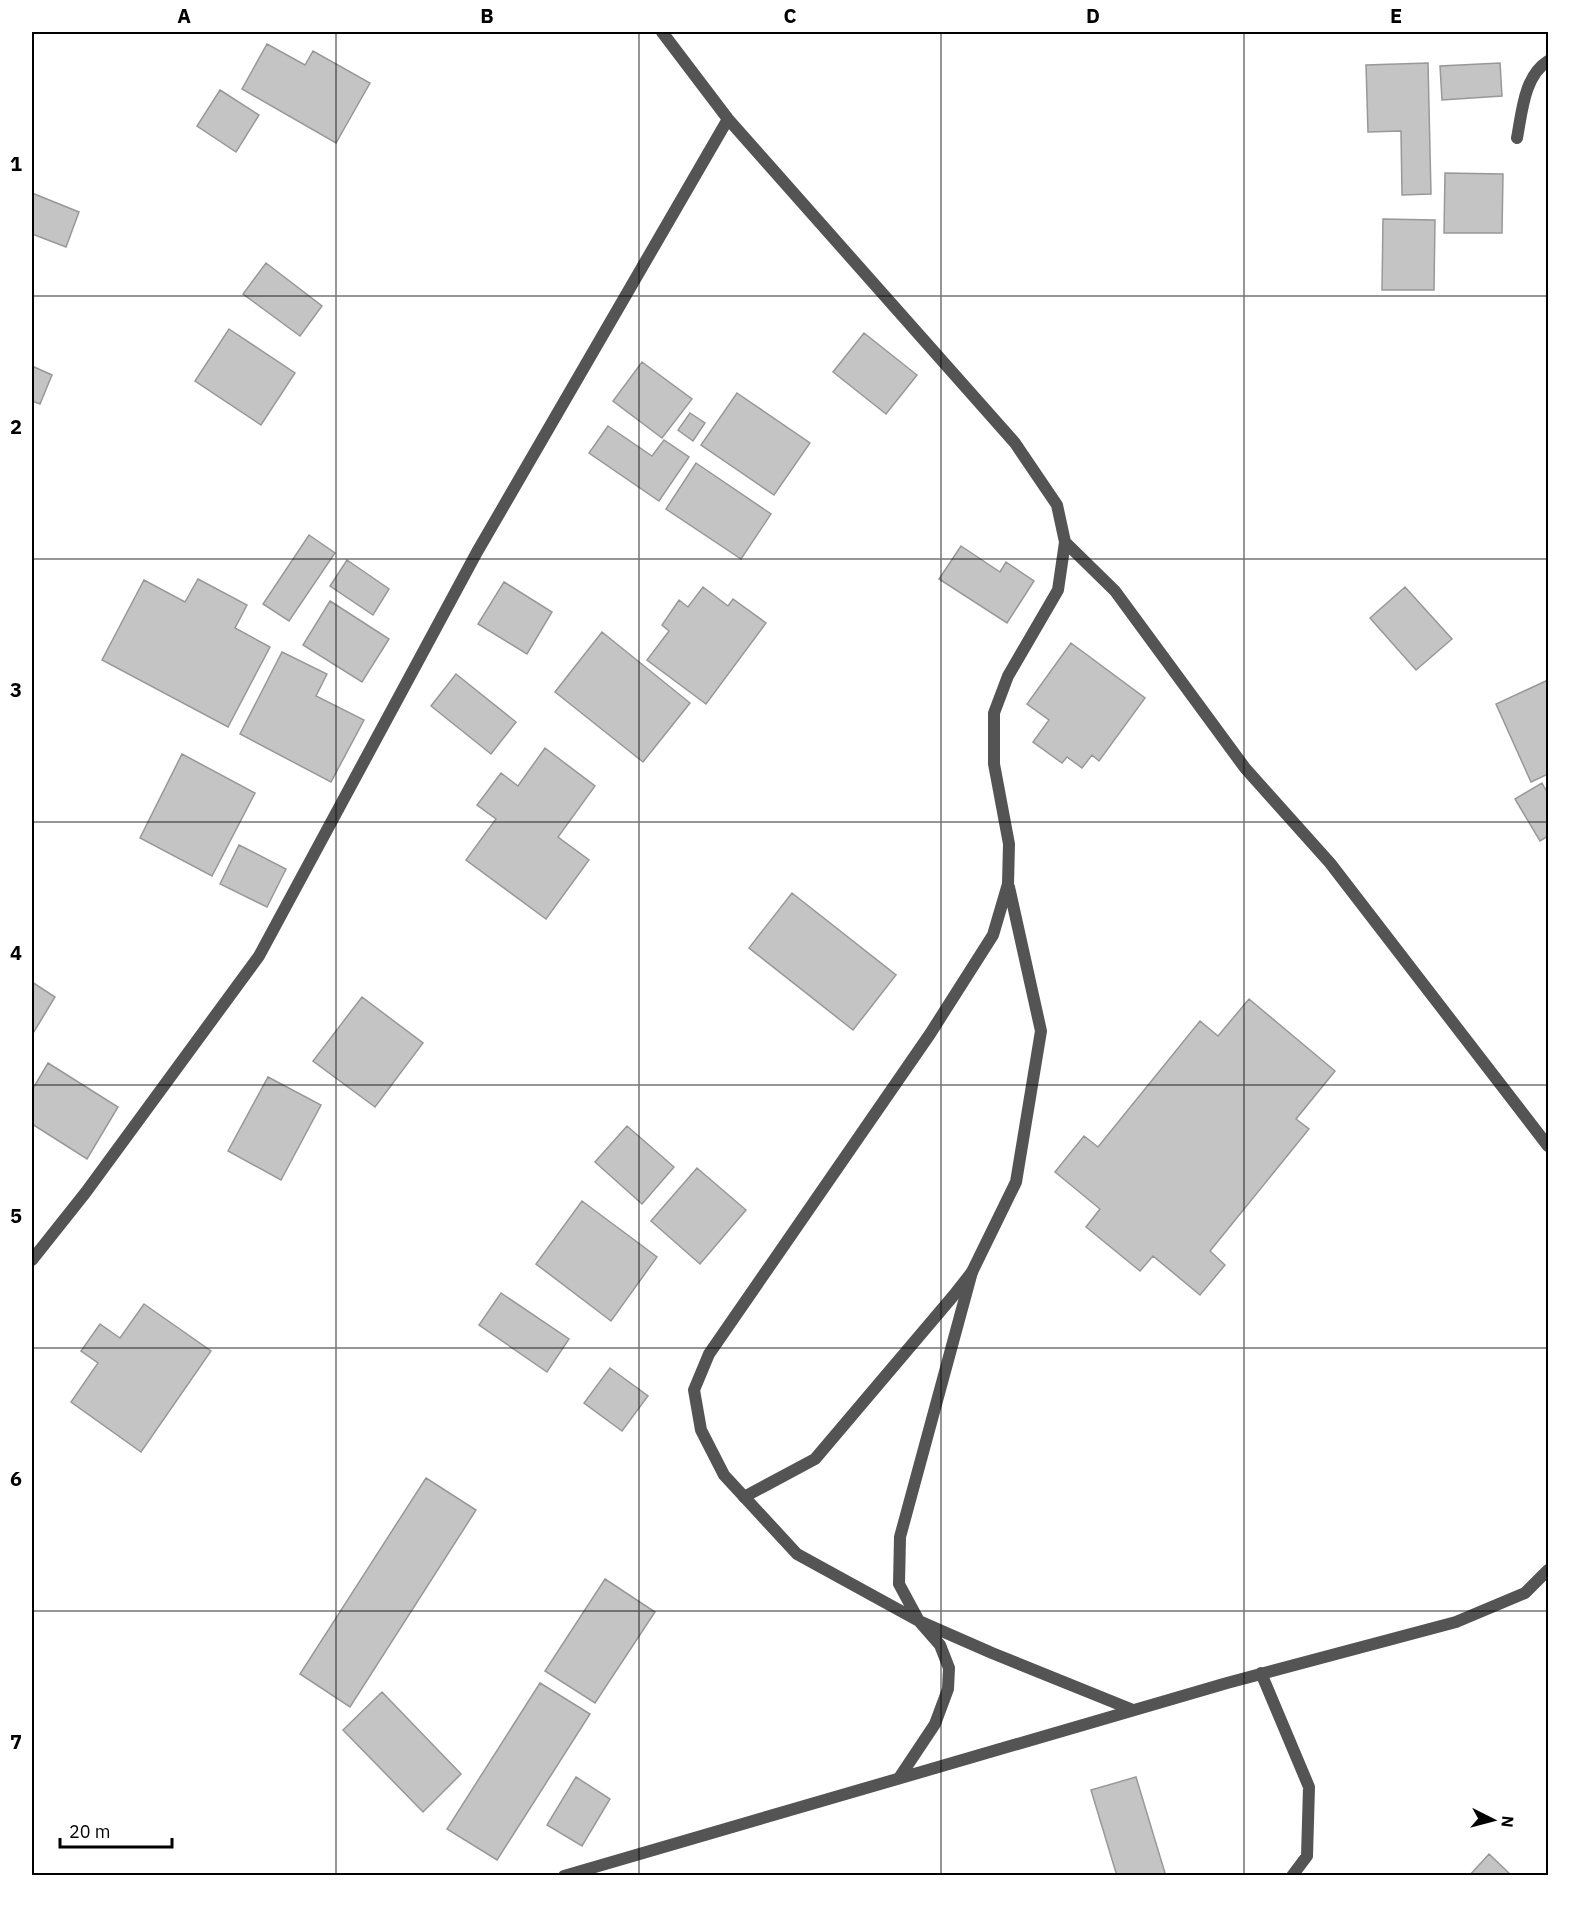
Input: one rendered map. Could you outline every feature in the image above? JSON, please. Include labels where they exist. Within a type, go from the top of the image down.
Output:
[{"type":"street","points":[[662,32],[728,119],[1015,443],[1056,505],[1065,542],[1058,590],[1008,676],[994,713],[993,764],[1009,844],[1008,884],[1041,1031],[1016,1182],[972,1272],[900,1537],[898,1584],[919,1621],[940,1645],[949,1668],[948,1689],[935,1724],[899,1778]]},
{"type":"street","points":[[1517,138],[1524,97],[1539,67],[1548,61]]},
{"type":"street","points":[[32,1260],[86,1192],[259,956],[477,552],[728,119]]},
{"type":"street","points":[[1065,542],[1114,591],[1245,768],[1330,863],[1548,1146]]},
{"type":"street","points":[[1008,884],[993,935],[930,1034],[709,1354],[694,1390],[701,1430],[724,1475],[797,1554],[919,1621],[1132,1710]]},
{"type":"street","points":[[744,1497],[815,1459],[972,1272]]},
{"type":"street","points":[[564,1875],[1132,1710],[1456,1622],[1525,1593],[1548,1570]]},
{"type":"street","points":[[1261,1674],[1309,1787],[1307,1856],[1292,1875]]},
{"type":"building","points":[[267,44],[305,65],[313,51],[370,83],[336,143],[242,89]]},
{"type":"building","points":[[1428,63],[1431,194],[1402,195],[1401,131],[1368,132],[1366,65]]},
{"type":"building","points":[[1500,63],[1502,96],[1442,100],[1440,66]]},
{"type":"building","points":[[220,90],[259,115],[236,152],[197,126]]},
{"type":"building","points":[[1445,173],[1503,174],[1502,233],[1444,233]]},
{"type":"building","points":[[32,193],[79,212],[66,247],[32,234]]},
{"type":"building","points":[[1383,219],[1435,220],[1434,290],[1382,290]]},
{"type":"building","points":[[266,263],[322,306],[300,336],[243,294]]},
{"type":"building","points":[[229,329],[295,373],[261,425],[195,381]]},
{"type":"building","points":[[864,333],[917,375],[886,414],[833,372]]},
{"type":"building","points":[[642,362],[692,399],[662,438],[613,401]]},
{"type":"building","points":[[32,366],[52,375],[40,404],[32,401]]},
{"type":"building","points":[[737,393],[810,443],[774,495],[701,445]]},
{"type":"building","points":[[690,413],[705,423],[693,441],[678,430]]},
{"type":"building","points":[[608,426],[652,456],[664,440],[689,457],[659,501],[589,453]]},
{"type":"building","points":[[696,463],[771,514],[741,559],[666,509]]},
{"type":"building","points":[[309,535],[335,553],[289,621],[263,604]]},
{"type":"building","points":[[961,546],[1000,572],[1006,562],[1034,581],[1007,623],[939,579]]},
{"type":"building","points":[[347,560],[389,589],[373,615],[330,586]]},
{"type":"building","points":[[198,579],[247,605],[235,628],[270,647],[228,727],[102,660],[144,580],[185,602]]},
{"type":"building","points":[[504,582],[552,612],[527,654],[478,624]]},
{"type":"building","points":[[703,587],[728,606],[733,599],[766,623],[706,704],[647,660],[669,631],[662,625],[679,600],[688,607]]},
{"type":"building","points":[[1405,587],[1452,639],[1416,670],[1370,618]]},
{"type":"building","points":[[330,601],[389,639],[362,682],[303,645]]},
{"type":"building","points":[[602,632],[690,703],[643,762],[555,692]]},
{"type":"building","points":[[1071,643],[1145,698],[1099,761],[1092,755],[1082,768],[1067,757],[1062,763],[1033,742],[1049,720],[1027,704]]},
{"type":"building","points":[[282,652],[327,674],[316,696],[364,720],[331,782],[240,734]]},
{"type":"building","points":[[456,674],[516,722],[491,754],[431,706]]},
{"type":"building","points":[[1548,680],[1548,774],[1531,782],[1496,704]]},
{"type":"building","points":[[545,748],[595,786],[558,837],[589,860],[546,919],[466,860],[496,819],[477,805],[501,773],[518,786]]},
{"type":"building","points":[[182,754],[255,793],[212,876],[140,838]]},
{"type":"building","points":[[1542,783],[1548,794],[1548,836],[1540,841],[1515,799]]},
{"type":"building","points":[[239,845],[286,869],[267,907],[220,884]]},
{"type":"building","points":[[792,893],[896,975],[853,1030],[749,948]]},
{"type":"building","points":[[32,982],[55,997],[32,1035]]},
{"type":"building","points":[[362,997],[423,1043],[375,1107],[313,1061]]},
{"type":"building","points":[[1249,999],[1335,1071],[1296,1119],[1309,1129],[1210,1251],[1225,1265],[1200,1295],[1153,1256],[1140,1271],[1086,1227],[1100,1209],[1055,1172],[1084,1136],[1098,1147],[1200,1021],[1218,1036]]},
{"type":"building","points":[[48,1063],[118,1107],[87,1159],[32,1124],[32,1090]]},
{"type":"building","points":[[268,1077],[321,1105],[281,1180],[228,1151]]},
{"type":"building","points":[[627,1126],[674,1167],[642,1204],[595,1162]]},
{"type":"building","points":[[697,1168],[746,1210],[700,1264],[651,1221]]},
{"type":"building","points":[[582,1201],[657,1257],[611,1321],[536,1264]]},
{"type":"building","points":[[501,1293],[569,1339],[547,1372],[479,1325]]},
{"type":"building","points":[[144,1304],[211,1351],[141,1452],[71,1402],[98,1363],[81,1351],[100,1324],[120,1338]]},
{"type":"building","points":[[610,1368],[648,1396],[622,1431],[584,1403]]},
{"type":"building","points":[[426,1478],[476,1510],[350,1707],[300,1674]]},
{"type":"building","points":[[605,1579],[655,1612],[595,1703],[545,1671]]},
{"type":"building","points":[[540,1683],[590,1714],[497,1860],[447,1829]]},
{"type":"building","points":[[382,1692],[461,1774],[423,1812],[343,1730]]},
{"type":"building","points":[[576,1777],[610,1799],[582,1846],[547,1825]]},
{"type":"building","points":[[1136,1777],[1165,1873],[1158,1876],[1117,1876],[1091,1790]]},
{"type":"building","points":[[1489,1854],[1512,1876],[1469,1876]]}]
